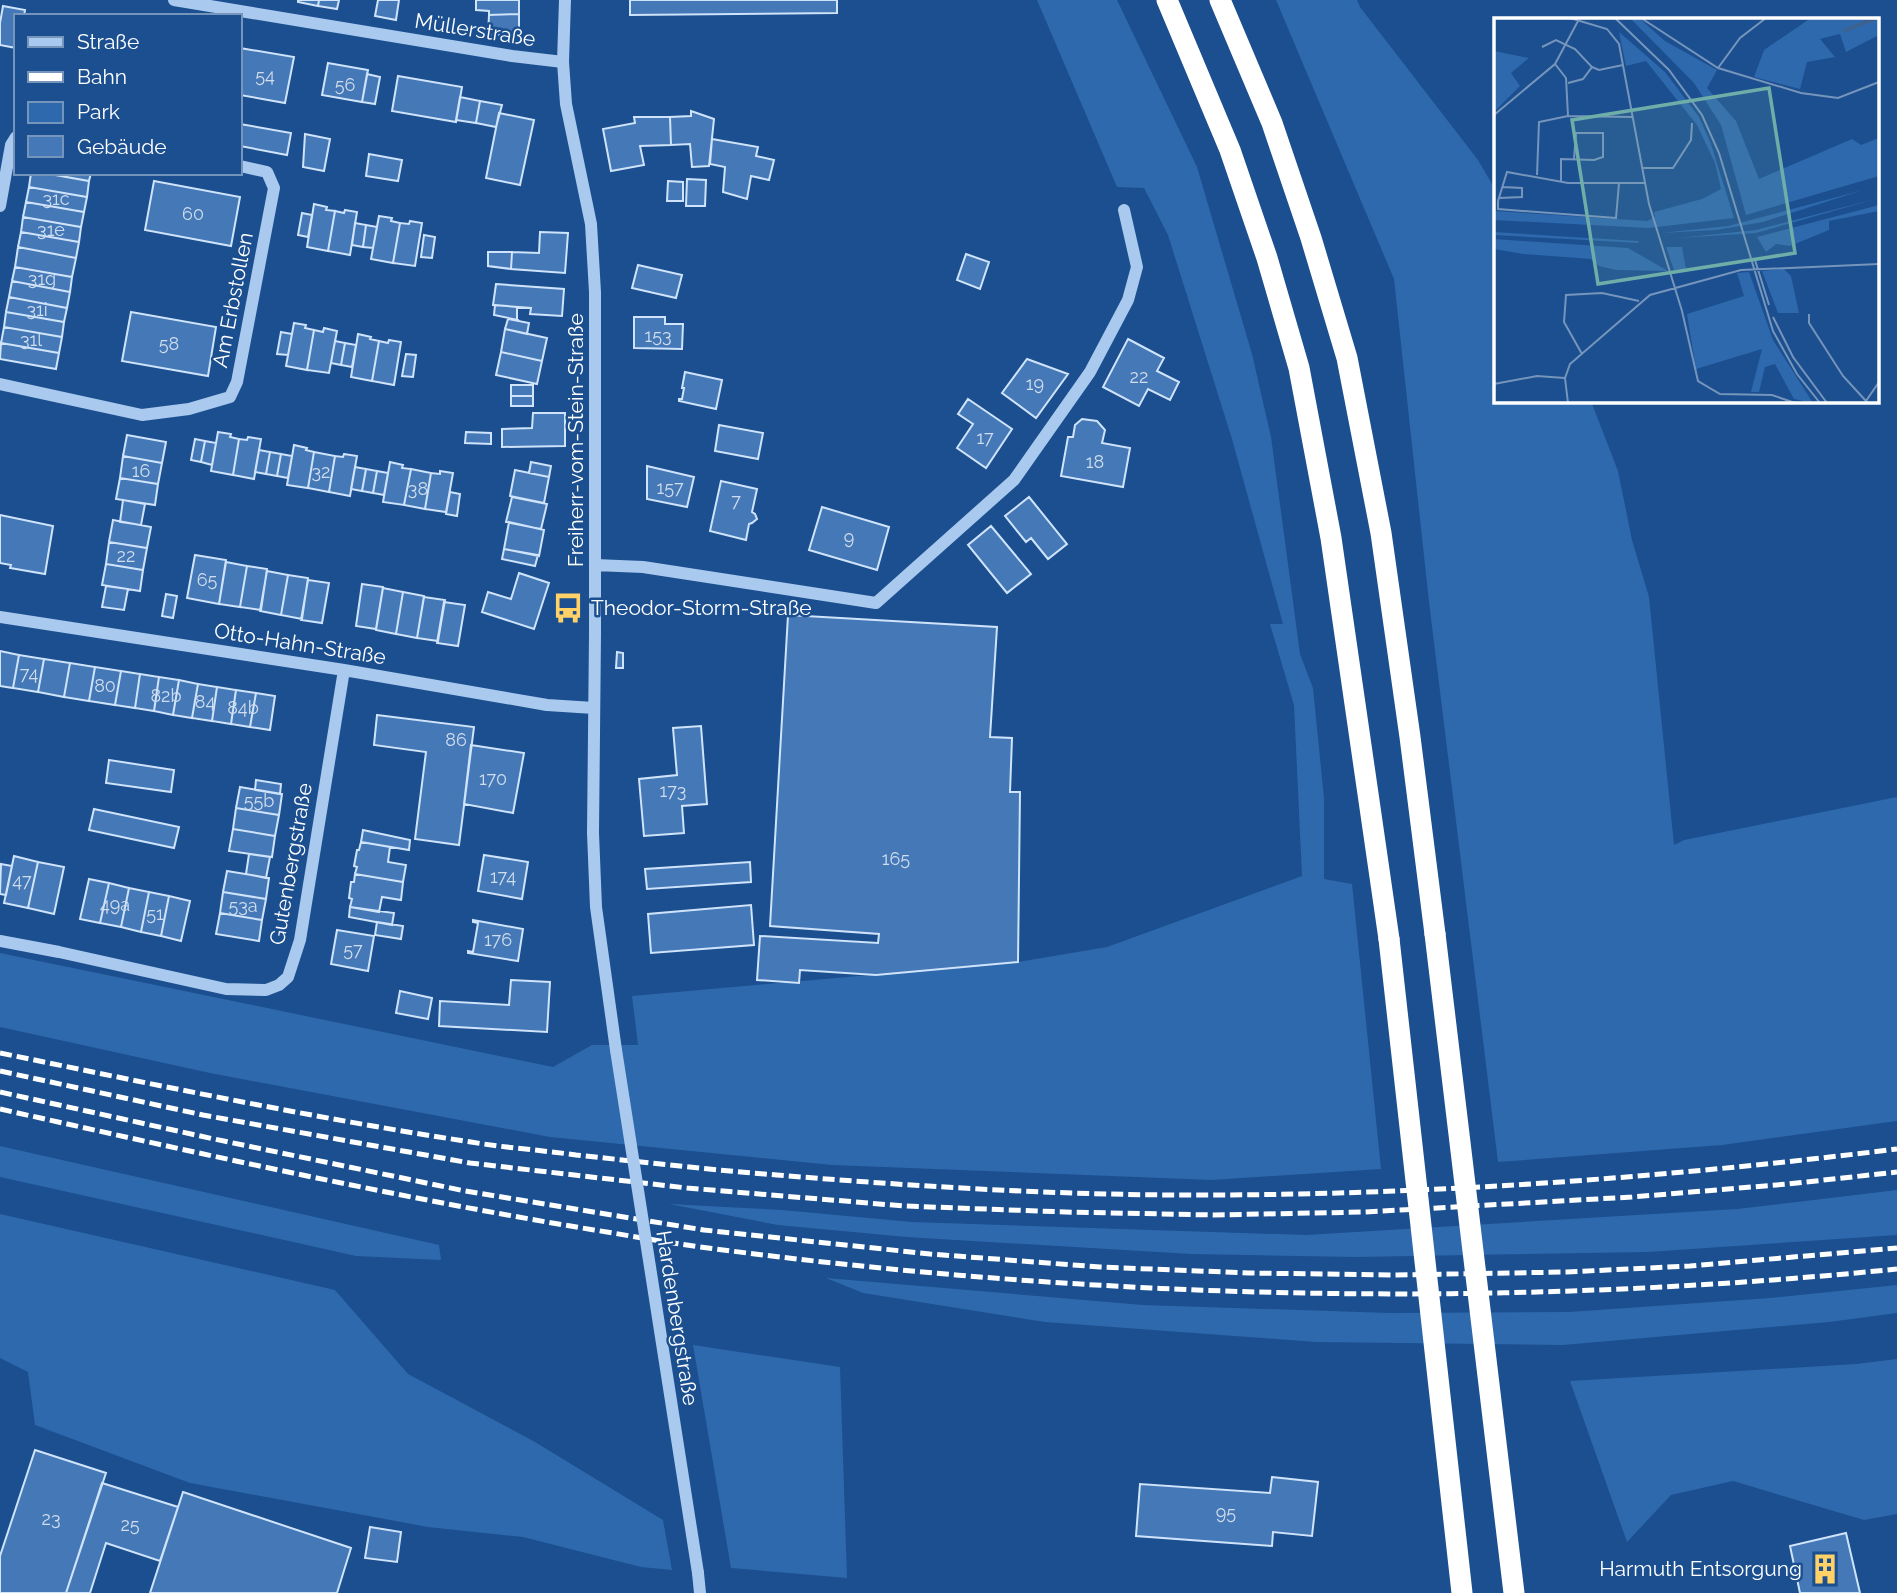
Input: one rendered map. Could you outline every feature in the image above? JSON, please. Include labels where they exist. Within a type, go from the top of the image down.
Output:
[{"type":"highway","points":[[1167,0],[1230,150],[1267,258],[1299,368],[1331,538],[1389,939],[1462,1593]]},
{"type":"highway","points":[[1220,0],[1272,122],[1347,358],[1383,546],[1435,934],[1514,1593]]},
{"type":"street","name":"Müllerstraße","points":[[174,0],[186,9],[221,14]]},
{"type":"street","name":"Freiherr-vom-Stein-Straße","points":[[565,0],[563,62],[566,104],[591,224],[595,292],[593,833],[596,906],[616,1050]]},
{"type":"street","name":"Müllerstraße","points":[[242,17],[563,62]]},
{"type":"street","points":[[0,206],[14,140]]},
{"type":"street","name":"Am Erbstollen","points":[[0,384],[142,415],[189,409],[230,397],[237,382],[274,188],[267,172],[242,166]]},
{"type":"street","points":[[595,565],[643,567],[876,603],[1014,480],[1090,372],[1128,300],[1137,267],[1124,210]]},
{"type":"street","name":"Otto-Hahn-Straße","points":[[0,617],[344,670],[547,705],[594,708]]},
{"type":"street","name":"Gutenbergstraße","points":[[0,941],[226,989],[266,990],[279,985],[288,977],[300,940],[344,670]]},
{"type":"street","name":"Hardenbergstraße","points":[[616,1050],[700,1593]]},
{"type":"green space","points":[[1037,0],[1117,0],[1197,167],[1252,354],[1271,437],[1300,654],[1313,688],[1324,798],[1324,879],[1352,884],[1381,1169],[1212,1180],[832,1165],[550,1137],[210,1073],[0,1027],[0,953],[553,1067],[592,1045],[638,1045],[632,996],[1018,962],[1107,947],[1302,876],[1294,705],[1270,624],[1283,624],[1232,439],[1168,235],[1144,188],[1117,187]]},
{"type":"green space","points":[[1276,0],[1357,0],[1478,160],[1494,188],[1494,402],[1591,402],[1618,471],[1632,540],[1649,597],[1674,845],[1684,840],[1897,797],[1897,1121],[1722,1145],[1498,1162],[1429,602],[1394,279]]},
{"type":"green space","points":[[0,1146],[439,1245],[441,1260],[356,1256],[0,1177]]},
{"type":"green space","points":[[1897,1190],[1897,1235],[1648,1252],[1356,1257],[1191,1254],[906,1237],[778,1225],[669,1204],[782,1210],[912,1222],[1306,1235],[1737,1209]]},
{"type":"green space","points":[[0,1214],[335,1290],[408,1374],[535,1442],[663,1520],[672,1570],[641,1567],[523,1537],[428,1527],[190,1483],[35,1425],[28,1372],[0,1358]]},
{"type":"green space","points":[[826,1278],[1143,1305],[1390,1313],[1569,1312],[1770,1298],[1897,1285],[1897,1313],[1829,1322],[1563,1345],[1316,1342],[1045,1322],[863,1293]]},
{"type":"green space","points":[[693,1345],[840,1367],[847,1578],[731,1568]]},
{"type":"green space","points":[[1897,1359],[1897,1514],[1864,1520],[1733,1481],[1671,1495],[1627,1542],[1570,1381],[1856,1364]]},
{"type":"building","points":[[298,0],[319,0],[318,6]]},
{"type":"building","points":[[319,0],[339,0],[337,9],[318,6]]},
{"type":"building","points":[[378,0],[399,0],[396,20],[375,16]]},
{"type":"building","points":[[476,0],[519,0],[519,14],[489,15],[489,11],[476,10]]},
{"type":"building","points":[[630,0],[837,0],[837,13],[630,15]]},
{"type":"building","points":[[3,6],[25,10],[24,14],[14,14],[14,48],[0,45]]},
{"type":"building","points":[[519,14],[519,35],[488,35],[489,15]]},
{"type":"building","points":[[242,48],[294,57],[285,103],[242,95]]},
{"type":"building","points":[[328,63],[368,70],[362,102],[322,95]]},
{"type":"building","points":[[367,74],[380,77],[375,104],[362,102]]},
{"type":"building","points":[[398,76],[462,87],[456,122],[392,111]]},
{"type":"building","points":[[460,97],[480,101],[476,123],[456,120]]},
{"type":"building","points":[[480,101],[502,105],[496,127],[476,123]]},
{"type":"building","points":[[691,111],[714,119],[709,166],[692,167],[690,144],[671,145],[670,117],[691,116]]},
{"type":"building","points":[[499,113],[534,120],[520,185],[486,178]]},
{"type":"building","points":[[634,117],[670,117],[671,145],[640,146],[644,165],[611,171],[603,129],[635,123]]},
{"type":"building","points":[[242,124],[291,133],[287,155],[242,146]]},
{"type":"building","points":[[305,134],[330,139],[324,171],[303,167]]},
{"type":"building","points":[[712,139],[758,147],[756,156],[774,160],[769,180],[751,176],[747,199],[723,192],[725,167],[710,164]]},
{"type":"building","points":[[369,154],[402,160],[398,181],[366,176]]},
{"type":"building","points":[[31,175],[55,175],[89,181],[87,197],[29,187]]},
{"type":"building","points":[[55,175],[90,175],[89,181]]},
{"type":"building","points":[[687,179],[706,180],[705,206],[686,206]]},
{"type":"building","points":[[154,181],[240,197],[231,246],[145,230]]},
{"type":"building","points":[[668,181],[683,182],[683,201],[667,201]]},
{"type":"building","points":[[29,187],[87,197],[84,212],[26,202]]},
{"type":"building","points":[[26,202],[84,212],[81,227],[23,217]]},
{"type":"building","points":[[314,204],[335,211],[328,251],[307,247]]},
{"type":"building","points":[[345,210],[357,212],[350,255],[328,251],[335,211],[344,213]]},
{"type":"building","points":[[302,213],[312,215],[308,237],[298,235]]},
{"type":"building","points":[[379,216],[392,218],[391,221],[400,223],[393,263],[371,259]]},
{"type":"building","points":[[23,217],[81,227],[79,242],[21,232]]},
{"type":"building","points":[[410,221],[422,223],[415,266],[393,263],[400,223],[409,224]]},
{"type":"building","points":[[355,223],[366,225],[363,247],[352,245]]},
{"type":"building","points":[[366,225],[377,227],[373,248],[363,247]]},
{"type":"building","points":[[21,232],[79,242],[76,258],[18,247]]},
{"type":"building","points":[[540,232],[568,233],[565,273],[511,269],[512,252],[539,253]]},
{"type":"building","points":[[424,235],[435,237],[432,258],[421,257]]},
{"type":"building","points":[[18,247],[76,258],[72,277],[15,267]]},
{"type":"building","points":[[488,252],[512,252],[511,269],[488,266]]},
{"type":"building","points":[[966,254],[989,262],[980,289],[957,280]]},
{"type":"building","points":[[638,265],[682,275],[676,298],[632,288]]},
{"type":"building","points":[[15,267],[72,277],[70,292],[12,281]]},
{"type":"building","points":[[12,281],[70,292],[67,308],[9,297]]},
{"type":"building","points":[[496,284],[564,289],[562,316],[530,314],[531,308],[493,305]]},
{"type":"building","points":[[9,297],[67,308],[64,322],[6,312]]},
{"type":"building","points":[[495,305],[517,307],[518,320],[494,315]]},
{"type":"building","points":[[6,312],[64,322],[62,337],[4,327]]},
{"type":"building","points":[[131,312],[216,327],[208,376],[122,361]]},
{"type":"building","points":[[634,317],[665,317],[665,324],[683,324],[682,349],[634,348]]},
{"type":"building","points":[[508,319],[529,323],[527,334],[505,329]]},
{"type":"building","points":[[294,323],[314,330],[307,370],[286,366]]},
{"type":"building","points":[[4,327],[62,337],[59,353],[1,343]]},
{"type":"building","points":[[324,328],[337,331],[329,373],[307,370],[314,330],[323,332]]},
{"type":"building","points":[[505,329],[547,338],[542,361],[501,352]]},
{"type":"building","points":[[281,332],[292,334],[288,355],[277,354]]},
{"type":"building","points":[[358,334],[379,341],[372,381],[351,377]]},
{"type":"building","points":[[1128,339],[1164,358],[1157,371],[1179,382],[1170,400],[1148,389],[1139,406],[1103,387]]},
{"type":"building","points":[[389,340],[401,342],[394,385],[372,381],[379,341],[388,343]]},
{"type":"building","points":[[335,341],[345,343],[341,365],[331,363]]},
{"type":"building","points":[[1,343],[59,353],[56,369],[0,359]]},
{"type":"building","points":[[345,343],[356,345],[352,367],[341,365]]},
{"type":"building","points":[[501,352],[542,361],[537,384],[496,375]]},
{"type":"building","points":[[406,354],[416,355],[413,377],[402,376]]},
{"type":"building","points":[[1027,359],[1068,374],[1036,418],[1002,393]]},
{"type":"building","points":[[685,372],[722,380],[716,409],[679,401],[682,399]]},
{"type":"building","points":[[511,385],[533,385],[533,396],[511,396]]},
{"type":"building","points":[[511,396],[533,396],[533,406],[511,406]]},
{"type":"building","points":[[968,399],[1012,429],[986,468],[957,448],[973,424],[958,414]]},
{"type":"building","points":[[533,413],[565,413],[565,446],[502,447],[502,429],[532,428]]},
{"type":"building","points":[[1082,419],[1097,421],[1105,430],[1102,443],[1130,448],[1123,487],[1061,476],[1068,437],[1073,437],[1075,425]]},
{"type":"building","points":[[719,425],[763,433],[758,459],[715,451]]},
{"type":"building","points":[[218,432],[231,434],[230,437],[239,439],[233,475],[211,471]]},
{"type":"building","points":[[466,432],[491,433],[491,444],[465,443]]},
{"type":"building","points":[[127,435],[166,442],[162,463],[123,456]]},
{"type":"building","points":[[248,437],[261,439],[254,479],[233,475],[239,439],[247,440]]},
{"type":"building","points":[[195,439],[205,441],[201,462],[191,460]]},
{"type":"building","points":[[205,441],[216,443],[212,465],[201,462]]},
{"type":"building","points":[[294,445],[314,452],[308,488],[287,485]]},
{"type":"building","points":[[259,450],[270,452],[266,474],[255,472]]},
{"type":"building","points":[[270,452],[281,454],[277,476],[266,474]]},
{"type":"building","points":[[314,452],[335,456],[329,492],[308,488]]},
{"type":"building","points":[[281,454],[292,456],[288,478],[277,476]]},
{"type":"building","points":[[344,454],[357,456],[350,496],[329,492],[335,456],[343,457]]},
{"type":"building","points":[[123,456],[162,463],[158,484],[120,478]]},
{"type":"building","points":[[390,462],[411,469],[404,505],[383,502]]},
{"type":"building","points":[[531,462],[551,466],[549,477],[529,473]]},
{"type":"building","points":[[647,466],[694,477],[687,507],[647,499]]},
{"type":"building","points":[[355,467],[366,469],[362,491],[351,489]]},
{"type":"building","points":[[366,469],[377,471],[373,493],[362,491]]},
{"type":"building","points":[[411,469],[431,473],[425,509],[404,505]]},
{"type":"building","points":[[515,470],[549,477],[544,503],[510,496]]},
{"type":"building","points":[[377,471],[388,473],[384,495],[373,493]]},
{"type":"building","points":[[440,471],[453,473],[446,512],[425,509],[431,473],[440,474]]},
{"type":"building","points":[[120,478],[158,484],[155,505],[116,499]]},
{"type":"building","points":[[721,481],[757,489],[752,512],[757,519],[749,524],[746,540],[710,531]]},
{"type":"building","points":[[450,492],[460,494],[457,516],[446,514]]},
{"type":"building","points":[[512,497],[547,504],[541,529],[506,522]]},
{"type":"building","points":[[1029,497],[1067,544],[1048,559],[1031,538],[1026,542],[1005,516]]},
{"type":"building","points":[[123,500],[145,504],[141,525],[120,522]]},
{"type":"building","points":[[822,507],[889,527],[877,570],[809,550]]},
{"type":"building","points":[[0,515],[53,526],[45,574],[10,568],[11,565],[0,563]]},
{"type":"building","points":[[113,520],[151,527],[147,548],[109,542]]},
{"type":"building","points":[[509,522],[544,530],[539,556],[504,549]]},
{"type":"building","points":[[991,526],[1031,574],[1007,593],[968,545]]},
{"type":"building","points":[[109,542],[147,548],[143,570],[106,564]]},
{"type":"building","points":[[504,549],[538,555],[535,566],[502,559]]},
{"type":"building","points":[[195,555],[226,560],[219,604],[187,598]]},
{"type":"building","points":[[226,562],[247,566],[240,607],[219,604]]},
{"type":"building","points":[[106,564],[143,570],[140,591],[102,585]]},
{"type":"building","points":[[247,566],[267,569],[261,610],[240,607]]},
{"type":"building","points":[[267,571],[288,575],[281,615],[260,611]]},
{"type":"building","points":[[519,573],[549,583],[534,629],[482,612],[488,592],[511,599]]},
{"type":"building","points":[[288,575],[308,578],[302,619],[281,615]]},
{"type":"building","points":[[308,580],[329,583],[322,623],[301,620]]},
{"type":"building","points":[[362,584],[383,587],[376,629],[356,626]]},
{"type":"building","points":[[106,586],[128,589],[124,610],[102,607]]},
{"type":"building","points":[[383,588],[403,592],[396,634],[376,630]]},
{"type":"building","points":[[403,592],[424,596],[417,638],[396,634]]},
{"type":"building","points":[[166,594],[177,596],[173,618],[162,616]]},
{"type":"building","points":[[424,597],[445,600],[438,641],[417,638]]},
{"type":"building","points":[[444,602],[465,605],[458,646],[437,643]]},
{"type":"building","points":[[788,615],[997,627],[990,737],[1012,738],[1010,792],[1020,792],[1018,962],[876,975],[800,970],[799,983],[757,980],[760,936],[878,943],[879,934],[770,926]]},
{"type":"building","points":[[0,651],[19,655],[13,688],[0,686]]},
{"type":"building","points":[[617,652],[623,653],[623,668],[616,668]]},
{"type":"building","points":[[19,655],[44,659],[38,692],[13,688]]},
{"type":"building","points":[[44,659],[70,663],[64,697],[38,692]]},
{"type":"building","points":[[70,663],[95,667],[89,701],[64,697]]},
{"type":"building","points":[[95,667],[121,671],[115,705],[89,701]]},
{"type":"building","points":[[121,671],[140,674],[135,708],[115,705]]},
{"type":"building","points":[[140,674],[159,677],[154,711],[135,708]]},
{"type":"building","points":[[159,677],[179,680],[173,715],[154,711]]},
{"type":"building","points":[[179,680],[198,684],[192,718],[173,715]]},
{"type":"building","points":[[198,684],[217,687],[212,721],[192,718]]},
{"type":"building","points":[[217,687],[236,690],[231,724],[212,721]]},
{"type":"building","points":[[236,690],[256,693],[250,727],[231,724]]},
{"type":"building","points":[[256,693],[275,696],[270,730],[250,727]]},
{"type":"building","points":[[377,715],[474,727],[459,845],[415,839],[426,752],[374,745]]},
{"type":"building","points":[[701,726],[707,804],[682,806],[684,833],[644,836],[639,779],[677,775],[673,728]]},
{"type":"building","points":[[471,745],[524,753],[513,813],[464,804]]},
{"type":"building","points":[[109,760],[174,770],[171,792],[106,783]]},
{"type":"building","points":[[256,780],[281,784],[280,794],[255,790]]},
{"type":"building","points":[[240,787],[282,794],[279,815],[236,808]]},
{"type":"building","points":[[236,808],[279,815],[275,836],[233,829]]},
{"type":"building","points":[[94,809],[179,827],[174,848],[89,830]]},
{"type":"building","points":[[233,829],[275,836],[272,857],[229,851]]},
{"type":"building","points":[[363,830],[410,840],[409,850],[361,842]]},
{"type":"building","points":[[361,842],[390,847],[388,862],[406,865],[403,882],[355,874],[357,850]]},
{"type":"building","points":[[249,854],[270,857],[266,878],[246,874]]},
{"type":"building","points":[[484,855],[528,862],[522,899],[478,891]]},
{"type":"building","points":[[14,856],[38,862],[28,908],[4,903]]},
{"type":"building","points":[[38,862],[64,867],[54,914],[28,908]]},
{"type":"building","points":[[750,862],[751,882],[647,889],[645,869]]},
{"type":"building","points":[[1,864],[12,866],[6,895],[0,894]]},
{"type":"building","points":[[227,871],[269,878],[266,899],[223,892]]},
{"type":"building","points":[[355,874],[403,882],[401,900],[382,897],[379,912],[350,907],[351,882],[354,882]]},
{"type":"building","points":[[89,879],[109,883],[100,923],[80,919]]},
{"type":"building","points":[[109,883],[129,888],[121,927],[100,923]]},
{"type":"building","points":[[129,888],[149,892],[141,932],[121,927]]},
{"type":"building","points":[[149,892],[169,896],[161,936],[141,932]]},
{"type":"building","points":[[223,892],[266,899],[262,920],[220,913]]},
{"type":"building","points":[[169,896],[190,901],[181,941],[161,936]]},
{"type":"building","points":[[751,905],[754,945],[651,953],[648,914]]},
{"type":"building","points":[[350,907],[394,913],[392,925],[349,917]]},
{"type":"building","points":[[220,913],[262,920],[259,941],[216,934]]},
{"type":"building","points":[[473,920],[523,929],[518,961],[468,953],[473,952],[478,923]]},
{"type":"building","points":[[377,922],[403,926],[401,939],[375,935]]},
{"type":"building","points":[[337,930],[374,936],[368,971],[331,964]]},
{"type":"building","points":[[511,980],[550,982],[547,1032],[439,1026],[440,1001],[509,1005]]},
{"type":"building","points":[[400,991],[432,998],[428,1019],[396,1013]]},
{"type":"building","points":[[35,1450],[106,1473],[66,1593],[0,1593],[0,1556]]},
{"type":"building","points":[[1272,1477],[1318,1482],[1312,1536],[1273,1532],[1272,1546],[1136,1536],[1140,1484],[1270,1493]]},
{"type":"building","points":[[102,1483],[178,1507],[160,1561],[106,1543],[90,1593],[66,1593]]},
{"type":"building","points":[[183,1492],[351,1548],[337,1593],[150,1593]]},
{"type":"building","points":[[370,1527],[401,1532],[397,1562],[365,1558]]},
{"type":"building","name":"Harmuth Entsorgung","points":[[1846,1533],[1860,1593],[1800,1593],[1790,1546]]},
{"type":"railway","points":[[0,1053],[294,1112],[484,1144],[727,1171],[997,1190],[1163,1195],[1388,1191],[1643,1176],[1897,1149]]},
{"type":"railway","points":[[0,1071],[203,1115],[470,1163],[687,1188],[904,1206],[1214,1215],[1365,1212],[1632,1197],[1897,1172]]},
{"type":"railway","points":[[0,1092],[465,1191],[704,1230],[930,1254],[1100,1267],[1394,1275],[1566,1272],[1690,1266],[1897,1248]]},
{"type":"railway","points":[[0,1109],[370,1189],[594,1230],[708,1248],[1004,1279],[1153,1288],[1451,1294],[1748,1282],[1897,1269]]},
{"type":"place","name":"Theodor-Storm-Straße","points":[[568,608]]},
{"type":"place","name":"Harmuth Entsorgung","points":[[1825,1569]]}]
